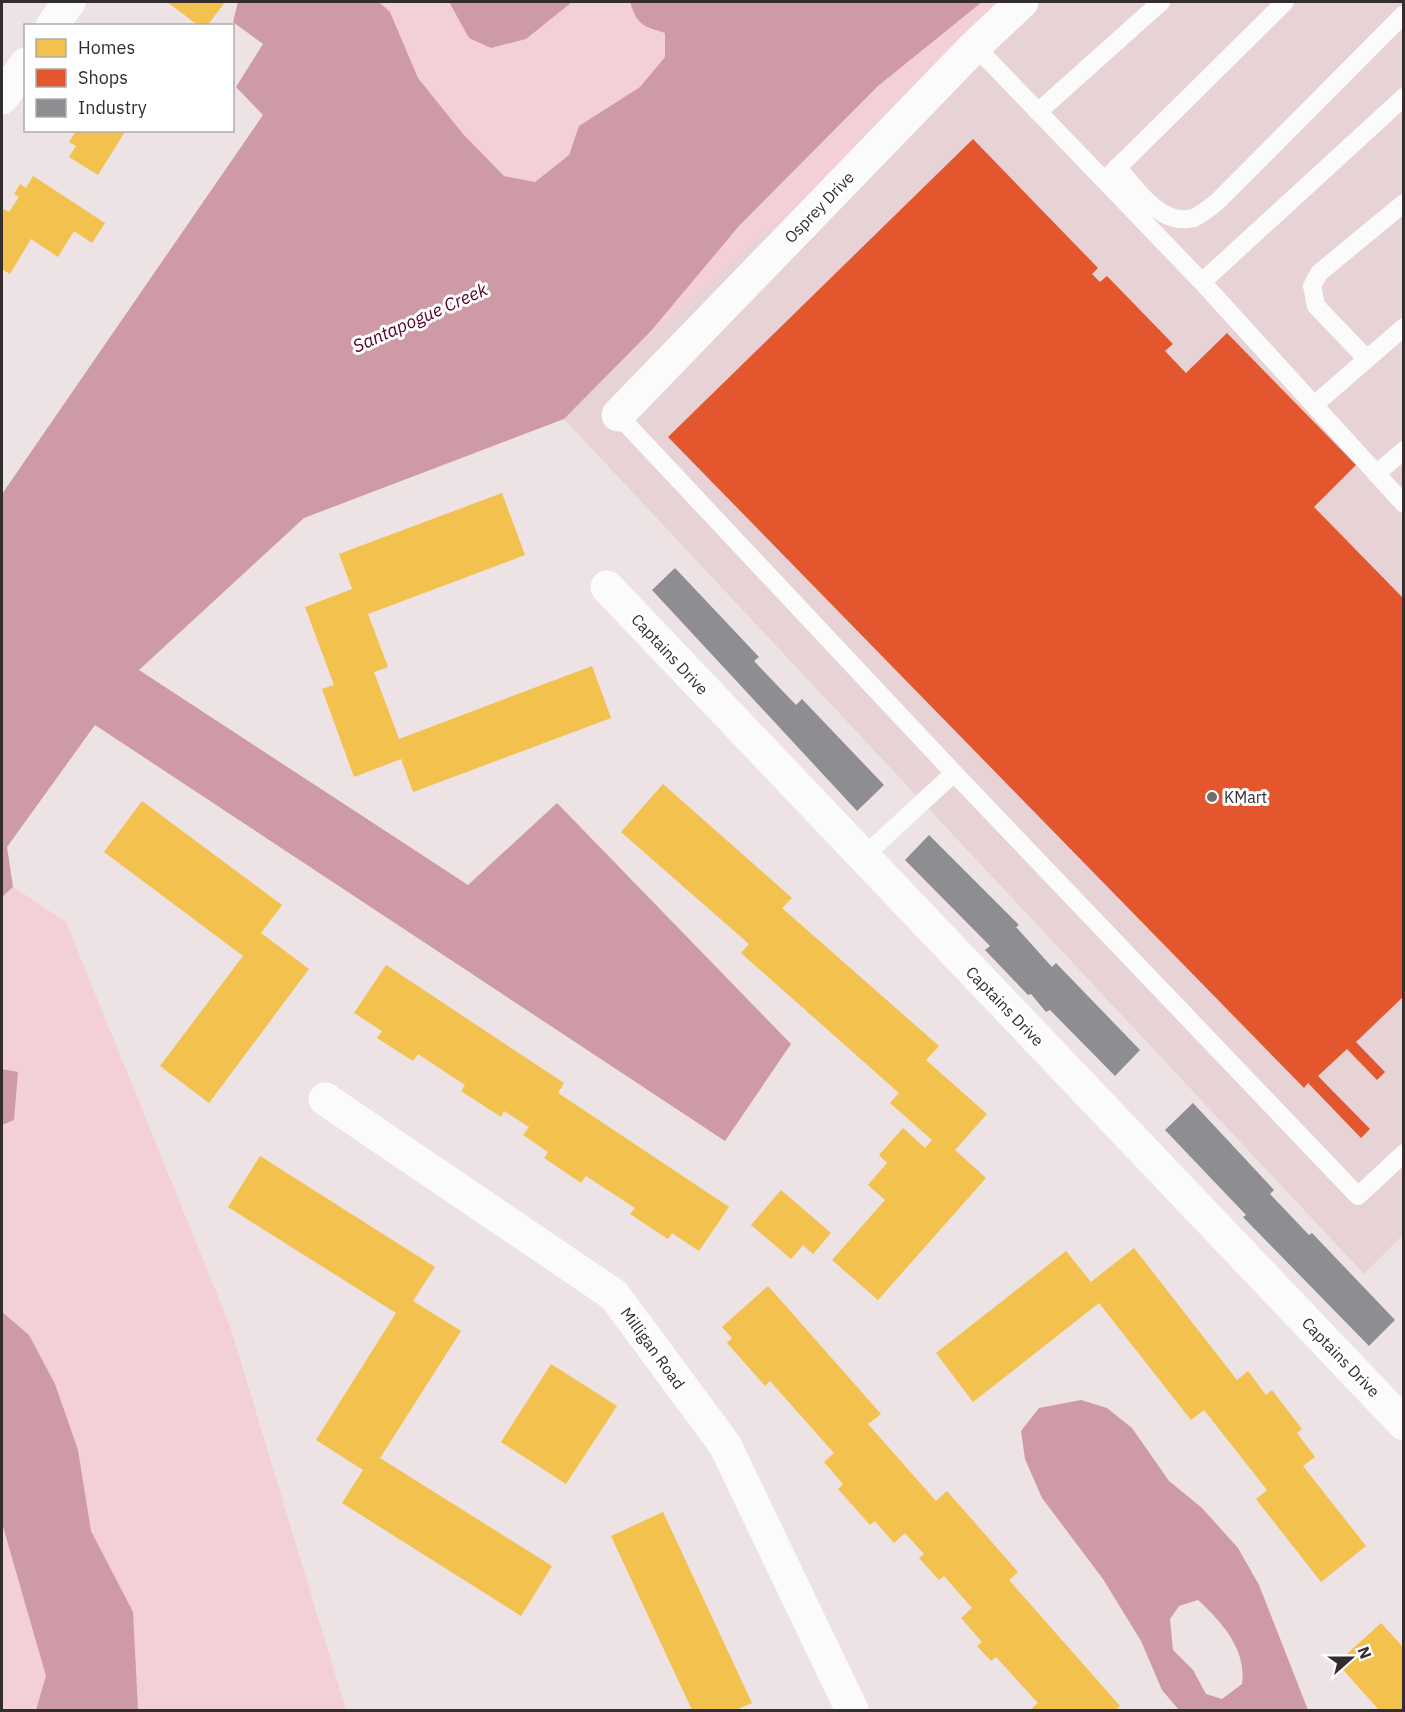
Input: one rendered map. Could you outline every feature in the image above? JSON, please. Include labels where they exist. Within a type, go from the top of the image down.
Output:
[{"type":"street","points":[[53,24],[69,2]]},
{"type":"street","name":"Osprey Drive","points":[[618,415],[975,46],[1022,2]]},
{"type":"street","points":[[2,98],[24,67]]},
{"type":"street","name":"Captains Drive","points":[[607,587],[863,857],[1401,1416]]},
{"type":"street","name":"Milligan Road","points":[[325,1099],[614,1295],[725,1445],[852,1710]]},
{"type":"lane","points":[[1038,112],[1161,2]]},
{"type":"lane","points":[[1104,180],[1285,2]]},
{"type":"lane","points":[[1117,167],[1159,213],[1178,218],[1193,218],[1217,202],[1404,14]]},
{"type":"lane","points":[[975,46],[1202,282],[1404,504]]},
{"type":"lane","points":[[1202,282],[1404,97]]},
{"type":"lane","points":[[1367,359],[1316,306],[1312,286],[1319,273],[1404,203]]},
{"type":"lane","points":[[1314,405],[1404,327]]},
{"type":"lane","points":[[618,415],[954,773],[1358,1197],[1404,1153]]},
{"type":"lane","points":[[1376,474],[1404,450]]},
{"type":"lane","points":[[863,857],[954,773]]},
{"type":"shaded area","points":[[379,2],[449,2],[455,15],[553,15],[572,2],[630,2],[642,23],[665,33],[665,57],[640,87],[579,126],[569,155],[535,182],[504,176],[463,134],[418,78],[390,12]]},
{"type":"shaded area","points":[[982,2],[1013,2],[864,144],[618,365],[651,331],[739,226],[878,86]]},
{"type":"shaded area","points":[[1005,2],[1403,2],[1403,1235],[1364,1274],[564,419],[651,331]]},
{"type":"shaded area","points":[[13,887],[66,922],[230,1326],[346,1710],[2,1710],[2,1125],[14,1120],[18,1072],[2,1069],[2,897]]},
{"type":"water","name":"Santapogue Creek","points":[[238,2],[379,2],[390,12],[418,78],[463,134],[504,176],[535,182],[569,155],[579,126],[640,87],[665,57],[665,33],[642,24],[635,16],[630,2],[982,2],[878,86],[739,226],[651,331],[564,419],[304,518],[139,670],[468,885],[557,803],[791,1044],[725,1141],[95,725],[7,847],[13,887],[2,897],[2,494],[263,115],[236,87],[263,44],[233,22]]},
{"type":"water","points":[[449,2],[572,2],[526,39],[491,48],[469,38]]},
{"type":"water","points":[[2,1069],[18,1072],[14,1120],[2,1125]]},
{"type":"water","points":[[2,1312],[29,1335],[55,1384],[78,1450],[91,1531],[133,1612],[138,1710],[36,1710],[46,1676],[2,1523]]},
{"type":"water","points":[[1081,1400],[1107,1408],[1132,1428],[1169,1481],[1202,1508],[1238,1548],[1259,1585],[1308,1710],[1179,1710],[1162,1690],[1141,1641],[1103,1579],[1042,1498],[1025,1459],[1021,1431],[1039,1408]],"holes":[[[1198,1600],[1224,1627],[1237,1648],[1241,1660],[1242,1684],[1222,1699],[1206,1694],[1193,1670],[1173,1650],[1170,1619],[1179,1606]]]},
{"type":"building: Homes","points":[[167,2],[225,2],[208,24],[196,24]]},
{"type":"building: Homes","points":[[76,132],[125,132],[98,175],[69,157],[76,146],[69,142]]},
{"type":"building: Homes","points":[[33,176],[105,223],[92,243],[74,231],[58,257],[31,239],[10,274],[2,269],[2,212],[4,209],[9,212],[19,197],[14,194],[20,184],[26,188]]},
{"type":"building: Homes","points":[[502,493],[525,555],[368,614],[388,667],[374,672],[399,739],[592,666],[611,718],[413,792],[401,759],[354,777],[322,689],[334,685],[305,607],[352,589],[339,554]]},
{"type":"building: Homes","points":[[663,784],[792,898],[782,908],[939,1046],[926,1060],[987,1114],[955,1150],[986,1178],[878,1300],[832,1260],[885,1200],[868,1185],[887,1163],[879,1155],[903,1128],[925,1148],[932,1140],[890,1103],[899,1093],[741,953],[749,944],[621,832]]},
{"type":"building: Homes","points":[[142,801],[282,905],[261,933],[309,969],[209,1103],[160,1066],[243,956],[104,852]]},
{"type":"building: Homes","points":[[386,965],[564,1083],[558,1093],[729,1207],[699,1251],[672,1233],[668,1239],[630,1214],[635,1208],[586,1176],[581,1183],[544,1158],[548,1152],[523,1135],[529,1127],[504,1111],[501,1117],[461,1091],[465,1085],[418,1054],[413,1061],[377,1038],[382,1031],[354,1013]]},
{"type":"building: Homes","points":[[260,1156],[435,1267],[413,1301],[461,1331],[380,1458],[552,1566],[521,1616],[342,1503],[363,1470],[316,1440],[396,1313],[228,1207]]},
{"type":"building: Homes","points":[[781,1190],[831,1233],[813,1254],[803,1245],[791,1259],[751,1225]]},
{"type":"building: Homes","points":[[1134,1248],[1237,1380],[1248,1371],[1266,1395],[1272,1390],[1302,1429],[1297,1433],[1315,1457],[1303,1466],[1366,1546],[1321,1582],[1256,1499],[1267,1490],[1204,1410],[1191,1420],[1099,1303],[973,1402],[936,1353],[1066,1251],[1091,1282]]},
{"type":"building: Homes","points":[[768,1286],[881,1414],[868,1424],[936,1501],[947,1491],[1018,1572],[1009,1580],[1120,1706],[1115,1710],[1034,1710],[1032,1708],[1038,1703],[996,1657],[991,1661],[977,1646],[982,1642],[961,1618],[972,1608],[944,1576],[939,1580],[919,1558],[924,1554],[905,1533],[894,1543],[875,1521],[870,1525],[838,1489],[843,1484],[824,1462],[834,1453],[770,1381],[765,1386],[727,1343],[732,1338],[722,1327]]},
{"type":"building: Homes","points":[[551,1364],[617,1406],[566,1484],[501,1442]]},
{"type":"building: Homes","points":[[663,1512],[752,1703],[736,1710],[692,1710],[611,1536]]},
{"type":"building: Homes","points":[[1381,1623],[1404,1648],[1404,1710],[1379,1710],[1337,1663]]},
{"type":"building: Shops","name":"KMart","points":[[973,139],[1098,268],[1092,274],[1100,282],[1107,276],[1173,344],[1165,351],[1186,373],[1227,333],[1356,465],[1314,507],[1404,599],[1404,996],[1356,1042],[1385,1072],[1377,1080],[1347,1049],[1318,1076],[1370,1129],[1361,1138],[1308,1083],[1304,1088],[668,437]]},
{"type":"building: Industry","points":[[675,568],[759,657],[754,661],[796,705],[802,699],[884,785],[857,811],[652,590]]},
{"type":"building: Industry","points":[[929,835],[1019,925],[1016,927],[1052,967],[1056,963],[1140,1050],[1115,1076],[1050,1010],[1046,1012],[1031,994],[1028,995],[985,950],[990,946],[905,860]]},
{"type":"building: Industry","points":[[1193,1103],[1274,1190],[1270,1194],[1309,1235],[1312,1233],[1395,1320],[1369,1346],[1243,1217],[1246,1215],[1165,1130]]},
{"type":"place","name":"KMart","points":[[1212,797]]}]
